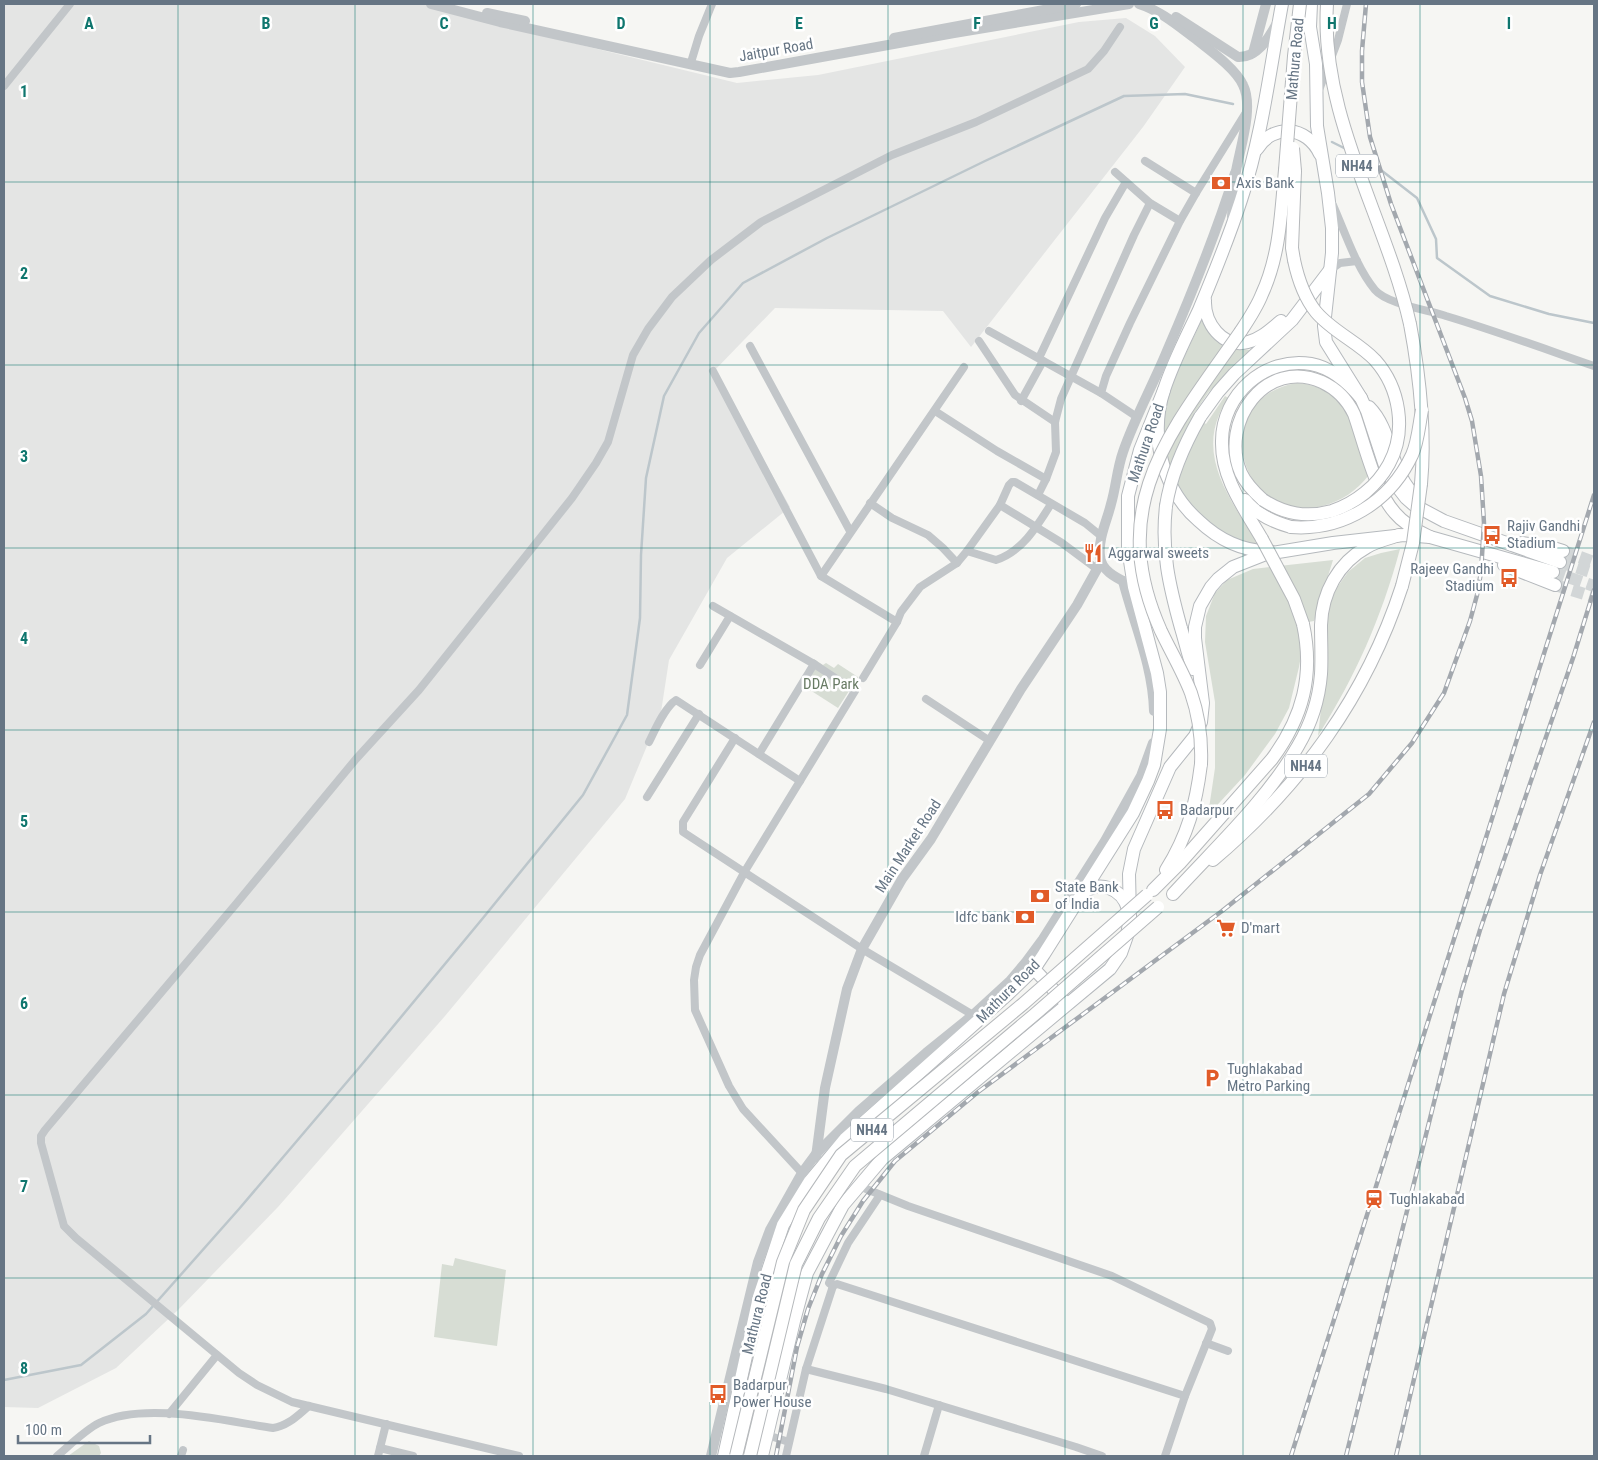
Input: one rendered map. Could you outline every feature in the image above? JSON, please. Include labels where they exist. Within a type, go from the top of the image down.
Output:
[{"type":"main road","name":"Mathura Road","points":[[736,1456],[783,1262],[804,1210],[841,1155],[1023,1004],[1153,890],[1188,830],[1194,810],[1202,752],[1199,728],[1191,694],[1161,630],[1148,595],[1140,545],[1144,503],[1152,471],[1167,440],[1255,309],[1269,278],[1280,233],[1300,4]]},
{"type":"main road","name":"Mathura Road","points":[[1311,4],[1310,27],[1316,64],[1317,126],[1332,228],[1324,334],[1330,350],[1360,398]]},
{"type":"main road","name":"Mathura Road","points":[[750,1456],[796,1264],[819,1218],[855,1166],[1034,1016],[1241,837],[1292,782],[1338,722],[1375,655],[1393,613],[1402,586],[1412,543],[1417,517],[1424,452],[1417,360],[1402,290],[1365,191],[1335,96],[1330,70],[1327,4]]},
{"type":"main road","points":[[1281,8],[1274,56],[1242,198],[1206,294],[1164,390],[1158,445],[1161,460],[1170,483],[1186,509],[1209,530],[1236,545],[1265,551],[1283,551]]},
{"type":"main road","points":[[1291,94],[1294,170],[1292,248],[1297,274],[1307,299],[1324,320],[1375,360],[1383,371],[1394,393],[1399,417],[1396,450],[1380,478],[1369,490],[1354,501],[1333,510],[1310,515],[1285,511],[1263,500],[1247,483],[1236,454],[1236,432],[1243,412],[1251,400],[1264,388],[1277,381],[1293,376],[1315,379],[1343,396],[1354,414],[1367,454],[1381,492],[1388,504],[1400,518],[1430,537]]},
{"type":"main road","points":[[1253,156],[1267,136],[1291,131],[1311,141],[1322,159]]},
{"type":"main road","points":[[1201,690],[1170,588],[1164,541],[1166,506],[1172,477],[1184,447],[1200,417],[1226,382],[1281,331],[1330,270]]},
{"type":"main road","points":[[1206,294],[1206,314],[1212,327],[1222,337],[1244,343],[1258,338],[1305,303]]},
{"type":"main road","points":[[762,1456],[807,1273],[843,1205],[882,1158],[1110,969],[1125,944],[1130,916],[1130,874],[1134,849],[1170,767],[1192,740],[1198,730],[1203,714],[1195,626],[1200,606],[1218,579],[1233,567],[1255,558],[1283,551],[1399,535],[1430,537],[1492,554],[1499,563],[1558,568],[1497,540],[1444,521],[1414,505],[1399,491],[1385,466],[1367,411],[1360,398],[1344,380],[1312,364],[1289,364],[1266,370],[1248,383],[1238,393],[1222,431],[1222,455],[1228,478],[1236,495],[1286,583],[1299,611],[1306,640],[1306,684],[1298,713],[1282,747],[1272,760],[1180,863],[1153,890]]},
{"type":"main road","name":"Mathura Road","points":[[724,1456],[727,1420],[759,1297],[783,1225],[808,1174],[845,1138],[1034,969],[1141,798],[1154,765],[1158,747],[1161,709],[1157,673],[1128,584],[1128,496],[1140,450],[1164,390]]},
{"type":"main road","points":[[1228,478],[1256,512],[1281,524],[1304,528],[1326,526],[1341,521],[1368,508],[1377,501],[1399,476],[1414,448],[1422,410]]},
{"type":"main road","points":[[1466,529],[1467,547]]},
{"type":"main road","points":[[1173,894],[1258,801],[1298,747],[1314,710],[1321,677],[1323,602],[1337,574],[1351,558],[1367,547],[1399,535]]},
{"type":"main road","points":[[1078,898],[1085,891],[1093,887],[1110,888],[1115,890],[1124,900],[1130,916]]},
{"type":"main road","points":[[1034,969],[1067,1004]]},
{"type":"main road","points":[[727,1420],[767,1435]]},
{"type":"street","points":[[4,86],[70,4]]},
{"type":"street","name":"Jaitpur Road","points":[[431,4],[492,21],[730,73],[1129,4]]},
{"type":"street","name":"Jaitpur Road","points":[[453,4],[723,66],[754,65],[1076,4]]},
{"type":"street","points":[[692,59],[712,4]]},
{"type":"street","points":[[1139,4],[1153,8],[1201,43],[1238,76],[1244,86],[1246,112],[1235,173],[1232,222],[1229,235]]},
{"type":"street","points":[[1157,4],[1234,55],[1242,57],[1253,53],[1266,41],[1272,32],[1281,8]]},
{"type":"street","points":[[1253,53],[1266,4]]},
{"type":"street","points":[[1316,99],[1338,40],[1347,4]]},
{"type":"street","points":[[519,1456],[292,1402],[257,1385],[150,1300],[64,1226],[42,1143],[42,1136],[45,1130],[236,904],[356,758],[419,690],[572,498],[608,442],[633,355],[654,321],[672,297],[711,260],[760,222],[892,155],[960,129],[1088,69],[1104,51],[1120,27]]},
{"type":"street","points":[[1101,393],[1106,376],[1133,315],[1180,221],[1246,112]]},
{"type":"street","points":[[1145,161],[1196,193]]},
{"type":"street","points":[[1115,172],[1150,203],[1180,221]]},
{"type":"street","points":[[1099,566],[1101,536],[1112,503],[1121,458],[1218,227],[1235,173]]},
{"type":"street","points":[[1021,400],[1106,218],[1126,182]]},
{"type":"street","points":[[1328,193],[1357,261],[1376,290],[1387,298],[1448,316],[1594,366]]},
{"type":"street","points":[[1038,495],[1056,452],[1055,422],[1061,399],[1150,203]]},
{"type":"street","points":[[1330,270],[1340,263],[1357,261]]},
{"type":"street","points":[[989,331],[1101,393],[1137,417]]},
{"type":"street","points":[[979,342],[1011,390],[1021,400],[1055,422]]},
{"type":"street","points":[[750,346],[850,531]]},
{"type":"street","points":[[821,576],[964,367]]},
{"type":"street","points":[[714,371],[821,576],[897,622]]},
{"type":"street","points":[[935,410],[997,451],[1046,479]]},
{"type":"street","points":[[863,678],[897,622],[901,612],[920,587],[957,563],[968,551],[1000,505],[1012,482],[1085,523],[1101,536]]},
{"type":"street","points":[[870,503],[892,518],[928,535],[957,563]]},
{"type":"street","points":[[968,551],[998,559],[1030,536],[1051,504]]},
{"type":"street","points":[[816,1154],[859,1111],[973,1015],[1010,981],[1044,939],[1105,840],[1150,754],[1154,735],[1154,698],[1128,584],[1037,526],[1000,505]]},
{"type":"street","name":"Main Market Road","points":[[808,1174],[816,1154],[825,1088],[847,989],[862,948],[902,879],[931,839],[1021,689],[1077,605],[1099,566]]},
{"type":"street","points":[[713,606],[814,664],[855,691],[745,871],[700,955],[696,967],[693,994],[695,1010],[735,1097],[743,1109],[808,1174]]},
{"type":"street","points":[[700,665],[730,616]]},
{"type":"street","points":[[759,754],[814,664]]},
{"type":"street","points":[[926,699],[990,741]]},
{"type":"street","points":[[650,742],[674,700],[678,700],[800,782]]},
{"type":"street","points":[[647,797],[699,714]]},
{"type":"street","points":[[735,738],[683,822],[682,832],[862,948],[973,1015]]},
{"type":"street","points":[[859,1186],[908,1206],[1112,1276],[1207,1320],[1212,1329],[1185,1396],[1165,1456]]},
{"type":"street","points":[[833,1286],[829,1283],[848,1242],[880,1195]]},
{"type":"street","points":[[833,1286],[837,1284],[849,1287],[1185,1396]]},
{"type":"street","points":[[786,1456],[806,1369],[833,1286]]},
{"type":"street","points":[[1206,1343],[1228,1351]]},
{"type":"street","points":[[170,1414],[217,1355]]},
{"type":"street","points":[[806,1369],[874,1385],[1102,1456]]},
{"type":"street","points":[[924,1456],[939,1405]]},
{"type":"street","points":[[57,1456],[97,1424],[124,1414],[170,1414],[273,1428],[289,1423],[309,1406]]},
{"type":"street","points":[[711,1456],[727,1420]]},
{"type":"street","points":[[386,1424],[379,1452],[413,1456]]},
{"type":"street","points":[[767,1435],[789,1442]]},
{"type":"street","points":[[1073,1456],[1076,1447]]},
{"type":"shaded area","points":[[4,4],[427,4],[458,15],[737,83],[818,75],[1079,22],[1126,18],[1155,36],[1185,67],[1143,127],[971,347],[943,311],[775,308],[714,371],[790,507],[727,558],[669,660],[661,712],[625,799],[445,1016],[278,1207],[178,1310],[116,1368],[38,1408],[4,1407]]},
{"type":"green space","points":[[1202,319],[1233,348],[1250,350],[1208,393],[1193,415],[1206,424],[1225,396],[1228,398],[1220,413],[1214,432],[1213,450],[1216,466],[1230,499],[1258,544],[1229,536],[1201,516],[1176,484],[1169,464],[1164,431],[1165,411],[1176,376]]},
{"type":"green space","points":[[1297,383],[1315,387],[1329,393],[1340,403],[1348,414],[1354,428],[1369,475],[1348,495],[1322,506],[1293,507],[1270,498],[1253,480],[1244,458],[1243,434],[1251,412],[1269,393]]},
{"type":"green space","points":[[1400,549],[1385,599],[1366,646],[1344,691],[1318,736],[1324,682],[1328,609],[1336,589],[1348,572],[1365,558]]},
{"type":"green space","points":[[1333,560],[1314,621],[1297,624],[1302,650],[1289,708],[1275,734],[1245,775],[1208,815],[1215,768],[1215,702],[1205,642],[1206,616],[1215,593],[1227,580],[1253,569]]},
{"type":"green space","name":"DDA Park","points":[[814,659],[823,665],[826,663],[834,668],[838,664],[858,677],[838,708],[799,683]]},
{"type":"green space","points":[[455,1258],[506,1270],[497,1346],[434,1337],[442,1264],[453,1266]]},
{"type":"green space","points":[[89,1441],[99,1446],[101,1453],[99,1456],[68,1456]]},
{"type":"waterway","points":[[4,1380],[81,1365],[146,1314],[239,1209],[358,1069],[583,795],[627,715],[640,618],[641,555],[646,478],[664,396],[699,333],[743,283],[827,238],[1124,96],[1185,94],[1233,104]]},
{"type":"waterway","points":[[1332,142],[1346,149]]},
{"type":"waterway","points":[[1358,155],[1368,160],[1417,198],[1436,239],[1437,258],[1490,296],[1549,314],[1594,323]]},
{"type":"tunnel","points":[[1563,551],[1594,562]]},
{"type":"tunnel","points":[[1560,562],[1594,573]]},
{"type":"tunnel","points":[[1553,572],[1594,586]]},
{"type":"tunnel","points":[[1555,585],[1594,597]]},
{"type":"railway","points":[[776,1456],[797,1347],[808,1309],[822,1274],[841,1236],[863,1201],[895,1161],[978,1092],[1222,911],[1369,794],[1412,743],[1444,693],[1470,621],[1481,572],[1484,523],[1481,476],[1472,421],[1465,398],[1391,204],[1370,137],[1362,82],[1362,51],[1366,4]]},
{"type":"railway","points":[[1291,1456],[1594,495]]},
{"type":"railway","points":[[1346,1456],[1462,990],[1480,930],[1573,658],[1594,590]]},
{"type":"railway","points":[[1396,1456],[1504,994],[1540,875],[1594,722]]},
{"type":"place","name":"Axis Bank","points":[[1221,183]]},
{"type":"place","name":"Rajiv Gandhi Stadium","points":[[1492,535]]},
{"type":"place","name":"Aggarwal sweets","points":[[1093,553]]},
{"type":"place","name":"Rajeev Gandhi Stadium","points":[[1509,578]]},
{"type":"place","name":"Badarpur","points":[[1165,810]]},
{"type":"place","name":"State Bank of India","points":[[1040,896]]},
{"type":"place","name":"Idfc bank","points":[[1025,917]]},
{"type":"place","name":"D'mart","points":[[1226,928]]},
{"type":"place","name":"Tughlakabad Metro Parking","points":[[1212,1078]]},
{"type":"place","name":"Tughlakabad","points":[[1374,1199]]},
{"type":"place","name":"Badarpur Power House","points":[[718,1394]]}]
